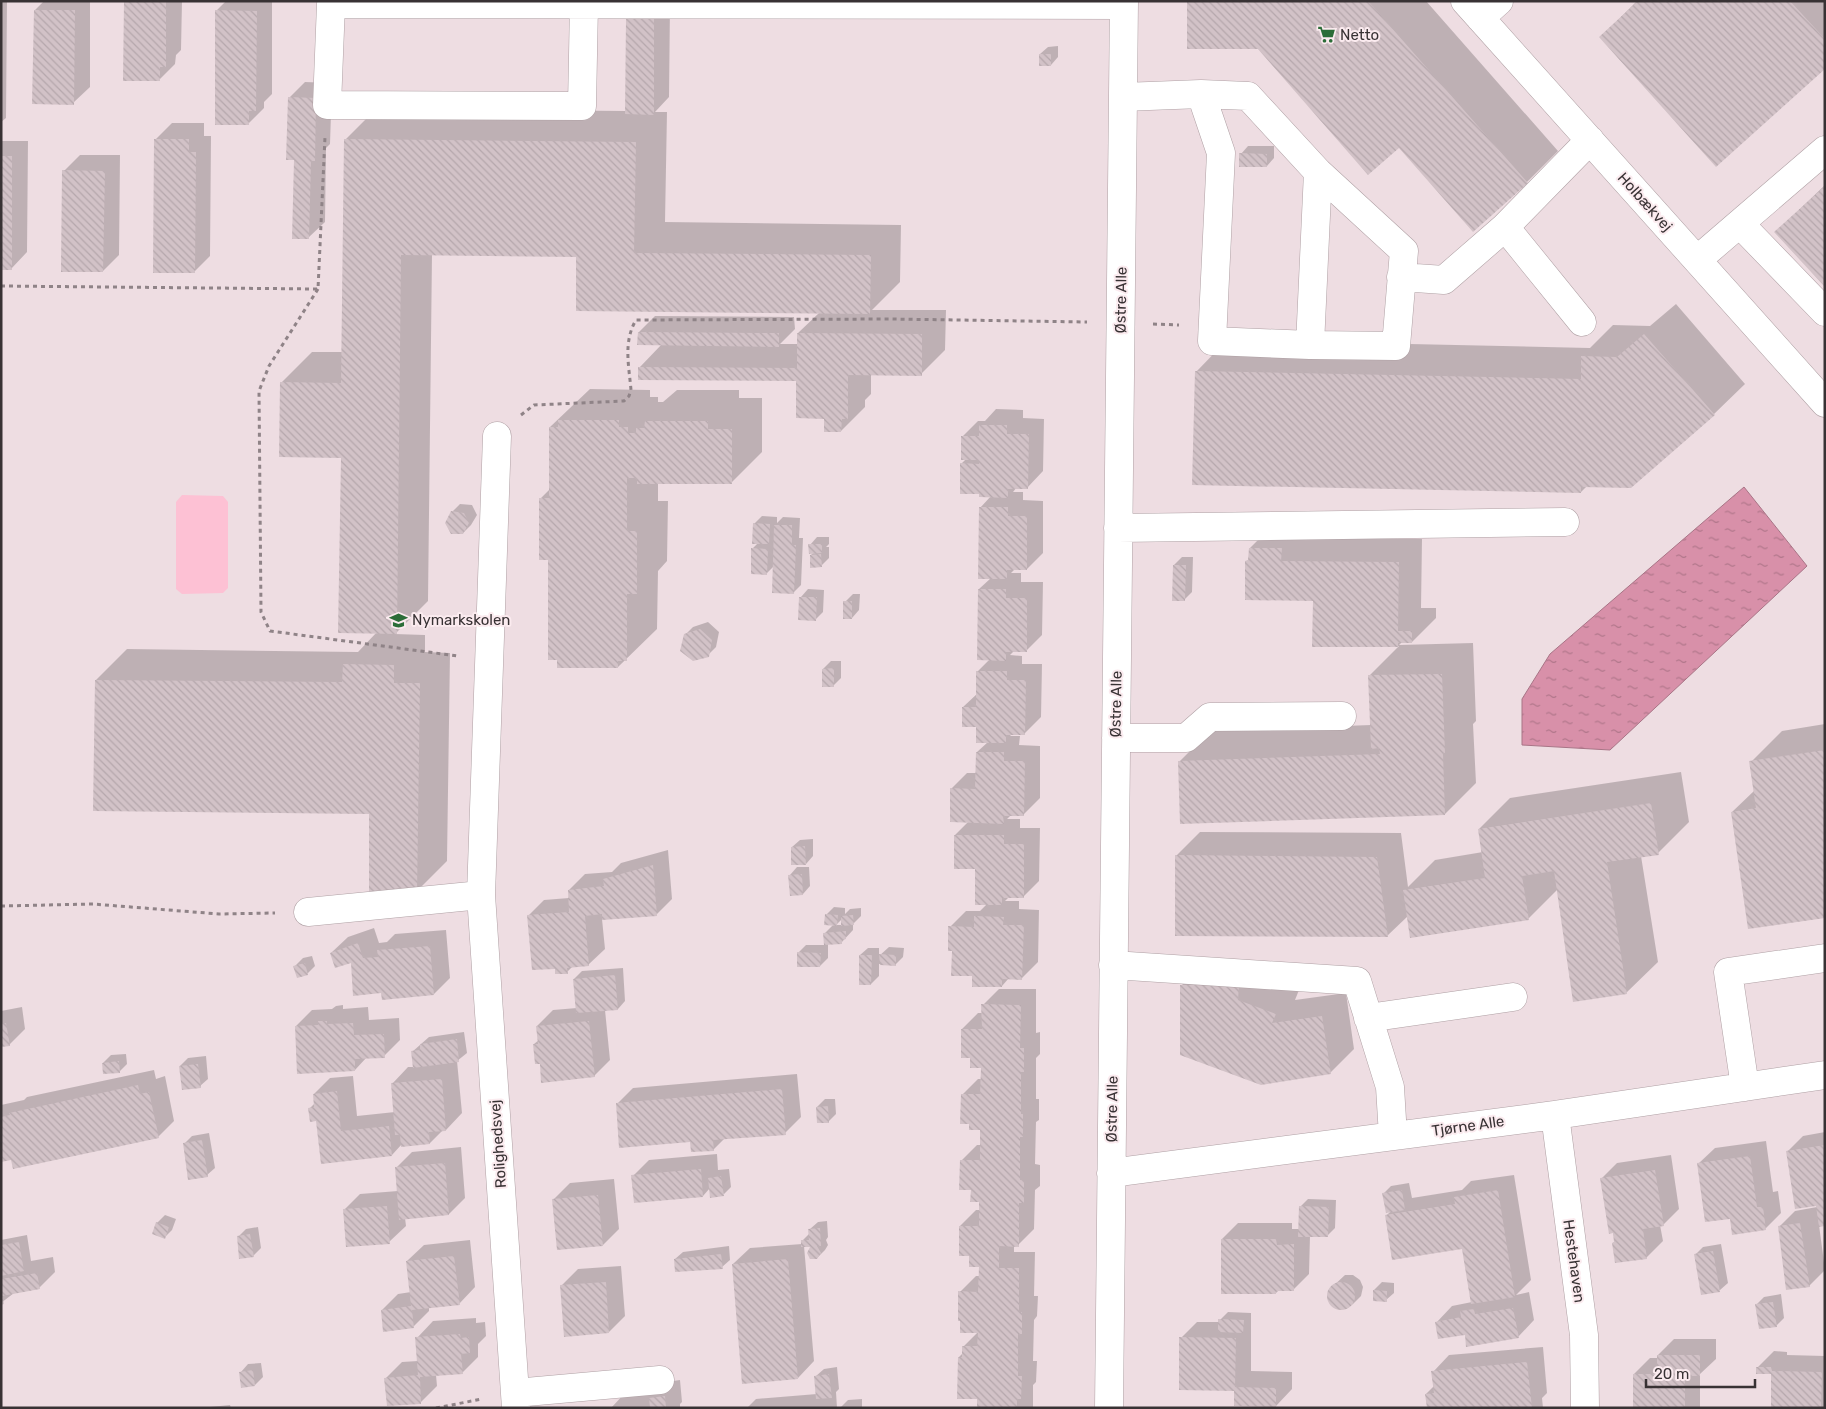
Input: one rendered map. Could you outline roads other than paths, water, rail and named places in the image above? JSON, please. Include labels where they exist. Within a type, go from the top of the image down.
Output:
[{"type":"street","points":[[584,4],[582,106],[326,105],[331,4],[1124,3]]},
{"type":"street","name":"Østre Alle","points":[[1109,1408],[1124,3]]},
{"type":"street","name":"Holbækvej","points":[[1482,7],[1590,140],[1825,403]]},
{"type":"street","points":[[1124,97],[1201,94],[1248,96],[1318,172],[1404,251],[1396,346],[1212,341],[1221,153],[1201,94]]},
{"type":"street","points":[[1401,277],[1444,280],[1505,227],[1590,140]]},
{"type":"street","points":[[1697,260],[1825,150]]},
{"type":"street","points":[[1310,345],[1318,172]]},
{"type":"street","points":[[1740,224],[1825,312]]},
{"type":"street","points":[[1505,227],[1582,322]]},
{"type":"street","name":"Rolighedsvej","points":[[497,436],[482,895],[516,1400]]},
{"type":"street","points":[[1118,528],[1565,522]]},
{"type":"street","points":[[1116,738],[1186,738],[1210,717],[1342,716]]},
{"type":"street","points":[[308,912],[482,895]]},
{"type":"street","points":[[1744,1087],[1728,972],[1825,958]]},
{"type":"street","points":[[1113,965],[1357,981],[1390,1087],[1393,1136]]},
{"type":"street","points":[[1368,1018],[1513,997]]},
{"type":"street","name":"Tjørne Alle","points":[[1111,1173],[1555,1115],[1825,1075]]},
{"type":"street","name":"Hestehaven","points":[[1555,1115],[1584,1336],[1585,1408]]},
{"type":"street","points":[[516,1400],[660,1380]]},
{"type":"water","points":[[1744,487],[1807,566],[1610,750],[1522,745],[1522,699],[1550,654]]},
{"type":"place","name":"Netto","points":[[1326,35]]},
{"type":"place","name":"Nymarkskolen","points":[[398,620]]}]
